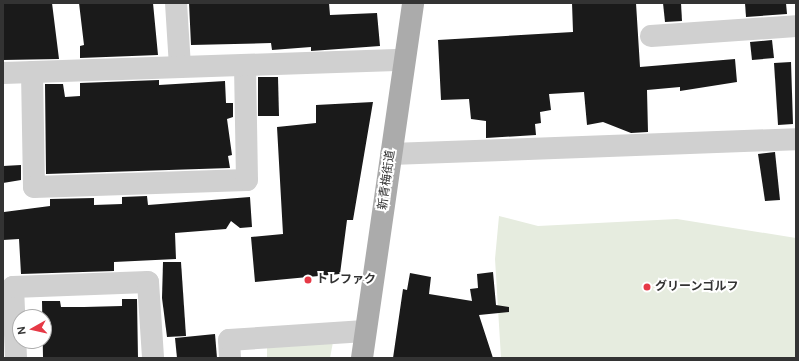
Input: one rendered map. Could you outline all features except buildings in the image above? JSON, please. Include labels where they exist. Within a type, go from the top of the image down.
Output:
[{"type":"main road","name":"新青梅街道","points":[[362,358],[413,3]]},
{"type":"street","points":[[176,3],[180,67]]},
{"type":"street","points":[[651,36],[796,26]]},
{"type":"street","points":[[3,73],[404,60]]},
{"type":"street","points":[[32,72],[34,187],[247,180],[245,65]]},
{"type":"street","points":[[391,154],[796,139]]},
{"type":"street","points":[[16,358],[13,287],[148,282],[153,358]]},
{"type":"street","points":[[230,358],[229,340],[365,332]]},
{"type":"shaded area","name":"グリーンゴルフ","points":[[499,216],[538,226],[677,219],[796,238],[796,358],[501,358],[495,259]]},
{"type":"shaded area","points":[[333,342],[330,358],[267,358],[267,346]]},
{"type":"place","name":"トレファク","points":[[308,280]]},
{"type":"place","name":"グリーンゴルフ","points":[[647,287]]}]
